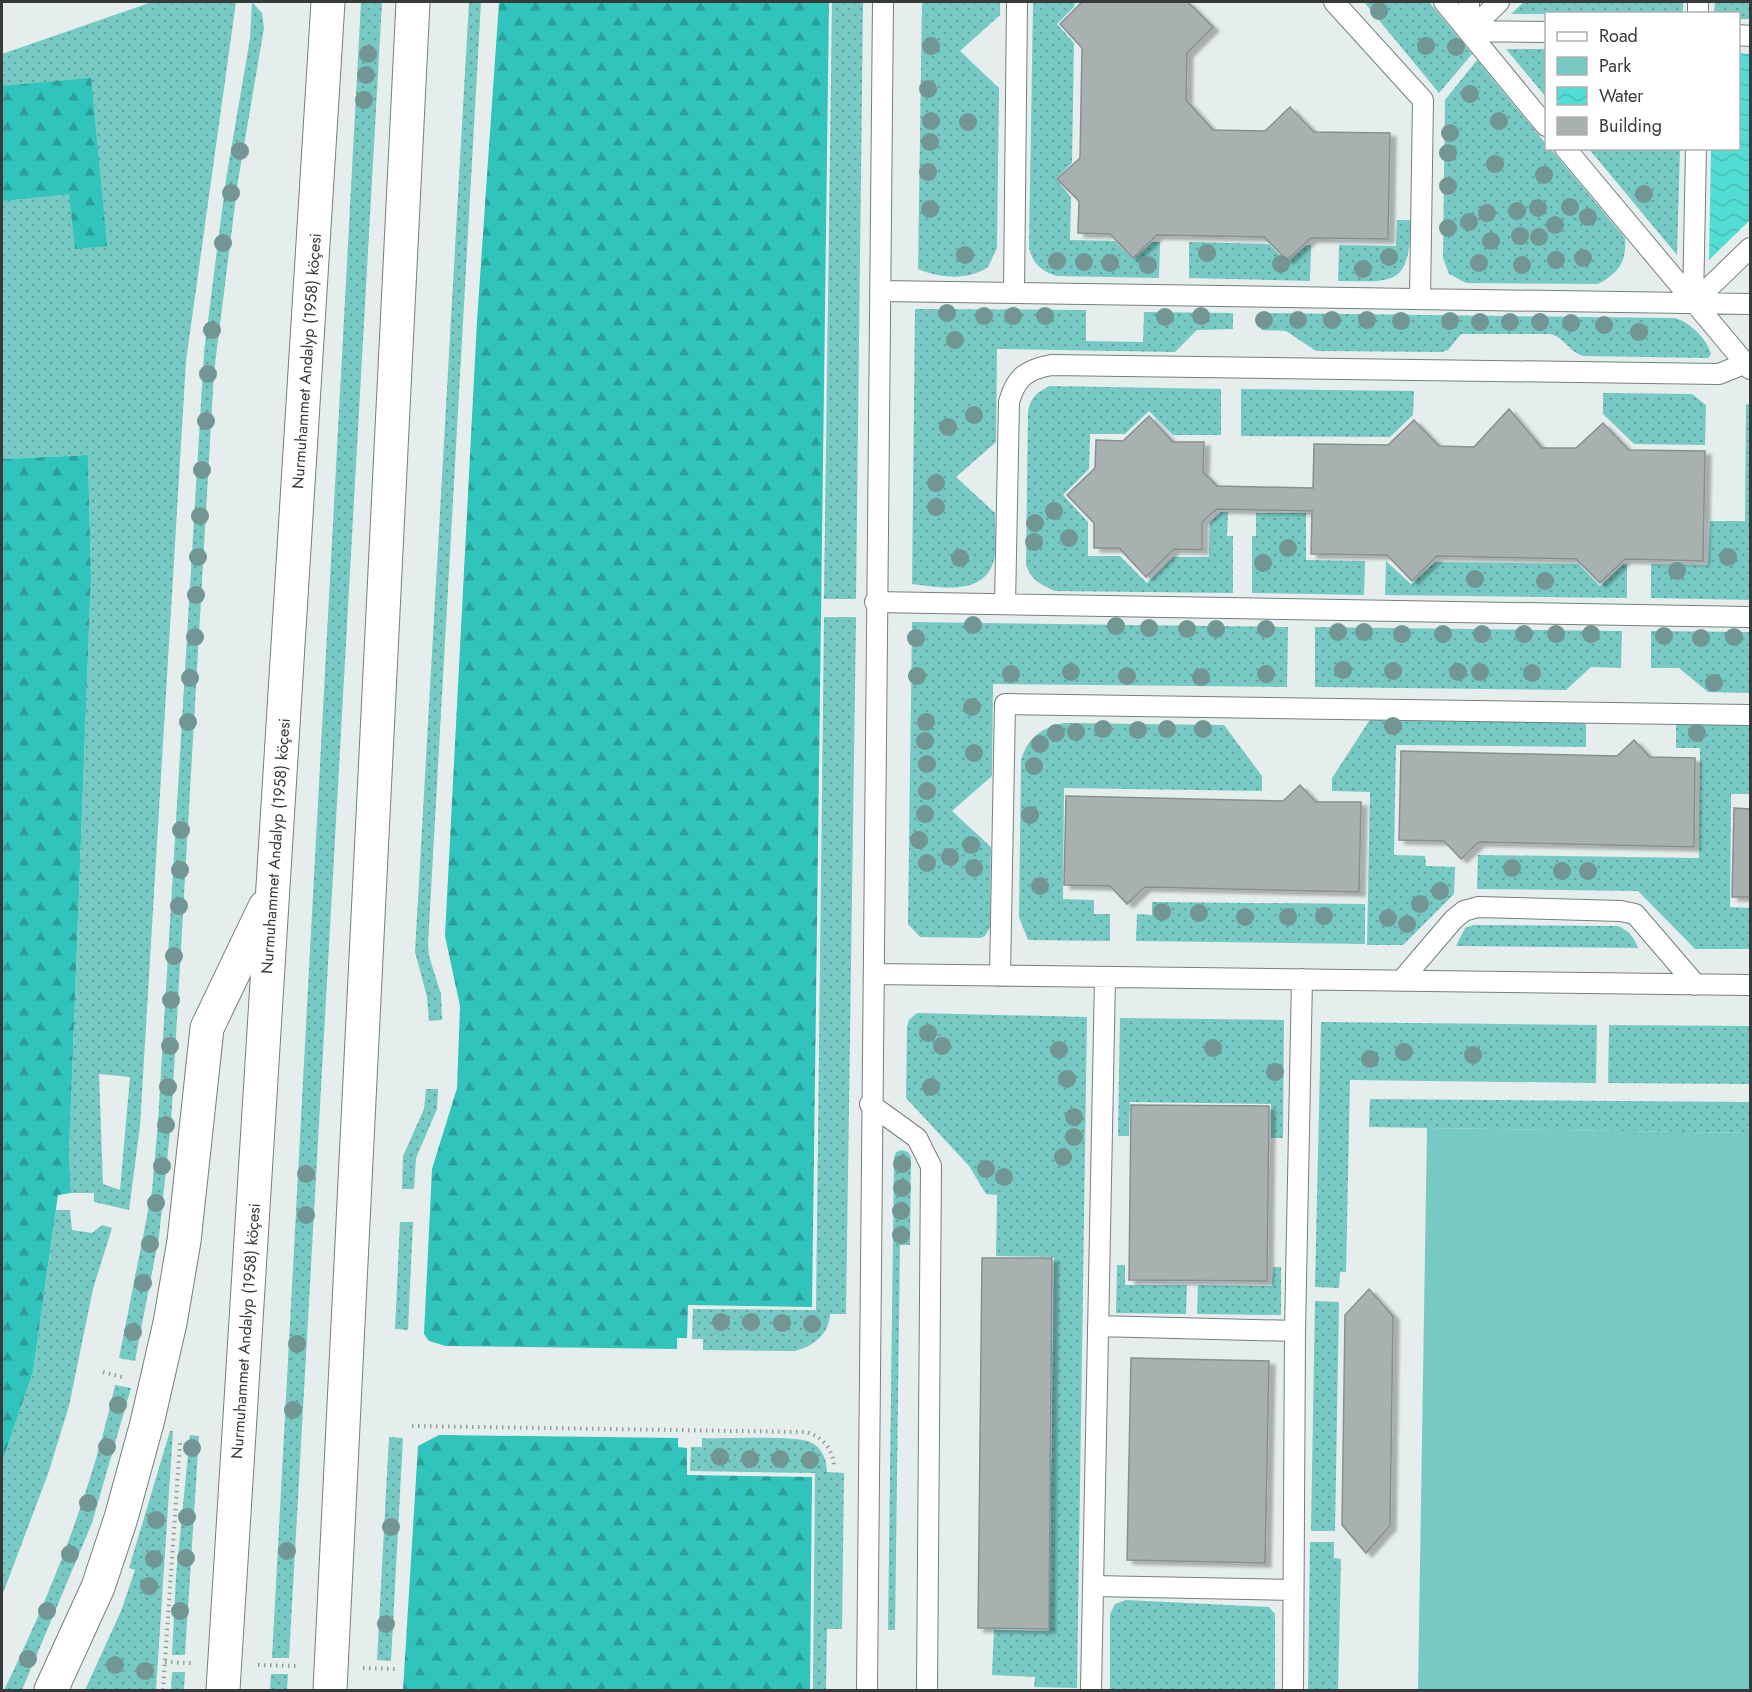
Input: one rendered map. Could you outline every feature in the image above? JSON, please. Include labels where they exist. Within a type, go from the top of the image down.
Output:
[{"type":"main road","name":"Nurmuhammet Andalyp (1958) köçesi","points":[[224,1677],[328,2]]},
{"type":"main road","points":[[331,1679],[413,2]]},
{"type":"main road","points":[[51,1690],[98,1587],[121,1518],[147,1423],[170,1323],[184,1241],[207,1028],[272,892]]},
{"type":"lane","points":[[867,1690],[871,1394],[870,1104],[874,974],[875,602],[883,2]]},
{"type":"lane","points":[[1014,293],[1017,2]]},
{"type":"lane","points":[[1334,2],[1423,100],[1420,299]]},
{"type":"lane","points":[[1444,2],[1545,125]]},
{"type":"lane","points":[[1469,2],[1469,31]]},
{"type":"lane","points":[[1469,31],[1499,2]]},
{"type":"lane","points":[[1469,31],[1545,32]]},
{"type":"lane","points":[[1005,604],[1009,402],[1013,387],[1020,376],[1032,369],[1051,365],[1719,374],[1748,366],[1567,150]]},
{"type":"lane","points":[[1693,303],[1696,150]]},
{"type":"lane","points":[[1693,303],[1750,248]]},
{"type":"lane","points":[[880,291],[1750,304]]},
{"type":"lane","points":[[875,602],[1750,617]]},
{"type":"lane","points":[[1000,976],[1005,704],[1750,715]]},
{"type":"lane","points":[[1401,981],[1454,919],[1464,911],[1478,907],[1621,911],[1635,914],[1696,985]]},
{"type":"lane","points":[[874,974],[1750,985]]},
{"type":"lane","points":[[1091,1690],[1105,977]]},
{"type":"lane","points":[[1293,1690],[1295,1331],[1302,979]]},
{"type":"lane","points":[[870,1104],[917,1138],[931,1166],[927,1690]]},
{"type":"lane","points":[[1098,1326],[1295,1331]]},
{"type":"lane","points":[[1093,1586],[1293,1590]]},
{"type":"path","points":[[412,1426],[805,1432],[816,1434],[825,1441],[834,1460],[834,1468]]},
{"type":"path","points":[[163,1690],[180,1433]]},
{"type":"path","points":[[165,1662],[224,1677],[331,1679],[398,1669]]},
{"type":"green space","points":[[152,2],[236,2],[186,361],[140,1126],[129,1210],[94,1202],[94,1193],[71,1193],[69,1155],[91,577],[88,455],[2,459],[2,54]],"holes":[[[99,1074],[130,1077],[120,1190],[103,1184]]]},
{"type":"green space","points":[[252,2],[262,13],[264,28],[238,181],[214,372],[171,1123],[159,1236],[135,1361],[119,1358],[152,1191],[158,1122],[204,352],[226,179],[250,39]]},
{"type":"green space","points":[[361,2],[382,2],[289,1658],[272,1658]]},
{"type":"green space","points":[[469,2],[481,2],[428,944],[429,956],[441,994],[442,1020],[429,1021],[427,997],[415,952]]},
{"type":"green space","points":[[499,2],[829,2],[812,1307],[688,1305],[687,1338],[677,1338],[677,1349],[446,1346],[429,1341],[424,1334],[432,1169],[457,1088],[460,1006],[445,936],[477,321]]},
{"type":"green space","points":[[832,2],[863,2],[856,599],[824,599]]},
{"type":"green space","points":[[922,2],[1000,2],[1000,15],[960,51],[999,88],[997,248],[988,267],[962,276],[944,276],[918,269]]},
{"type":"green space","points":[[1033,2],[1075,2],[1074,7],[1057,24],[1074,43],[1072,163],[1056,179],[1071,197],[1070,240],[1115,241],[1133,259],[1152,242],[1160,242],[1159,278],[1057,276],[1046,272],[1035,263],[1029,248]]},
{"type":"green space","points":[[1364,2],[1429,2],[1472,54],[1439,93]]},
{"type":"green space","points":[[1524,2],[1683,2],[1683,12],[1511,14]]},
{"type":"green space","points":[[1715,2],[1750,2],[1750,19],[1740,19],[1740,12],[1714,12]]},
{"type":"green space","points":[[1506,49],[1545,49],[1545,96]]},
{"type":"green space","points":[[1477,60],[1545,143],[1545,150],[1552,150],[1625,238],[1625,253],[1616,271],[1598,284],[1466,283],[1449,274],[1443,258],[1445,100]]},
{"type":"green space","points":[[91,78],[107,246],[75,249],[69,194],[2,201],[2,86]]},
{"type":"green space","points":[[1590,150],[1680,150],[1677,255]]},
{"type":"green space","points":[[1397,220],[1411,220],[1410,241],[1403,268],[1396,275],[1387,279],[1338,281],[1339,245],[1396,246]]},
{"type":"green space","points":[[1189,242],[1269,244],[1287,262],[1306,245],[1311,245],[1310,281],[1189,278]]},
{"type":"green space","points":[[915,309],[1086,310],[1086,341],[1143,342],[1144,312],[1233,313],[1233,329],[1197,330],[1175,352],[997,349],[996,442],[956,477],[995,513],[994,560],[989,572],[981,580],[971,585],[935,587],[912,584]]},
{"type":"green space","points":[[1261,313],[1675,318],[1697,332],[1711,354],[1708,358],[1584,356],[1550,334],[1461,334],[1448,350],[1442,352],[1316,351],[1286,331],[1261,330]]},
{"type":"green space","points":[[1050,386],[1221,389],[1221,435],[1173,435],[1149,411],[1125,434],[1090,434],[1089,469],[1063,495],[1088,522],[1088,556],[1120,556],[1147,583],[1173,557],[1209,557],[1210,522],[1221,512],[1228,512],[1227,536],[1233,536],[1233,593],[1055,591],[1034,578],[1026,565],[1028,411],[1035,396]]},
{"type":"green space","points":[[1241,389],[1414,391],[1413,415],[1390,437],[1241,436]]},
{"type":"green space","points":[[1603,393],[1692,394],[1706,405],[1705,445],[1634,444],[1603,414]]},
{"type":"green space","points":[[1746,404],[1750,405],[1750,600],[1651,598],[1651,564],[1708,565],[1710,521],[1745,521]]},
{"type":"green space","points":[[88,455],[91,577],[69,1155],[71,1193],[58,1195],[33,1372],[2,1462],[2,459]]},
{"type":"green space","points":[[1256,513],[1306,513],[1306,560],[1365,561],[1364,595],[1252,593],[1252,536],[1256,536]]},
{"type":"green space","points":[[1386,561],[1411,584],[1435,562],[1579,564],[1600,586],[1623,564],[1627,564],[1627,598],[1385,595]]},
{"type":"green space","points":[[824,617],[856,617],[846,1314],[830,1314],[827,1328],[819,1338],[795,1351],[703,1350],[703,1339],[692,1339],[693,1309],[816,1310]]},
{"type":"green space","points":[[912,622],[1288,627],[1287,687],[993,684],[992,776],[952,811],[991,847],[990,927],[985,936],[981,938],[920,937],[908,924]]},
{"type":"green space","points":[[1315,627],[1622,631],[1621,668],[1591,667],[1566,690],[1315,687]]},
{"type":"green space","points":[[1651,631],[1750,632],[1750,693],[1708,692],[1679,668],[1651,668]]},
{"type":"green space","points":[[1371,718],[1586,721],[1586,747],[1396,745],[1394,855],[1425,856],[1426,866],[1455,867],[1454,894],[1403,945],[1367,945],[1370,792],[1332,791],[1332,778]]},
{"type":"green space","points":[[1676,722],[1750,723],[1750,794],[1731,794],[1730,907],[1750,908],[1750,949],[1695,949],[1638,891],[1477,889],[1478,855],[1699,858],[1700,748],[1676,748]]},
{"type":"green space","points":[[1063,723],[1224,725],[1262,776],[1262,791],[1064,788],[1063,899],[1094,900],[1094,914],[1110,914],[1110,941],[1028,940],[1019,917],[1021,761],[1031,740],[1048,728]]},
{"type":"green space","points":[[1152,902],[1365,904],[1365,944],[1136,941],[1137,914],[1152,915]]},
{"type":"green space","points":[[1473,925],[1618,926],[1631,935],[1638,948],[1456,946],[1465,928]]},
{"type":"green space","points":[[917,1013],[1087,1017],[1077,1688],[1034,1687],[1035,1677],[992,1675],[994,1630],[1049,1631],[1054,1257],[996,1256],[997,1195],[986,1194],[969,1166],[906,1098],[907,1027],[909,1020]]},
{"type":"green space","points":[[1120,1018],[1284,1020],[1283,1138],[1271,1138],[1271,1104],[1130,1102],[1129,1136],[1118,1136]]},
{"type":"green space","points":[[1321,1022],[1597,1025],[1596,1083],[1350,1080],[1346,1272],[1340,1272],[1339,1288],[1315,1287]]},
{"type":"green space","points":[[1609,1025],[1750,1026],[1750,1084],[1608,1083]]},
{"type":"green space","points":[[426,1089],[438,1089],[437,1109],[416,1158],[414,1189],[402,1189],[403,1156],[424,1109]]},
{"type":"green space","points":[[1370,1099],[1750,1102],[1750,1133],[1369,1127]]},
{"type":"green space","points":[[1427,1128],[1750,1133],[1750,1690],[1418,1690]]},
{"type":"green space","points":[[902,1150],[908,1152],[911,1157],[910,1245],[900,1245],[895,1630],[888,1630],[894,1157],[896,1152]]},
{"type":"green space","points":[[56,1210],[70,1210],[72,1230],[92,1233],[102,1225],[112,1228],[93,1289],[69,1406],[48,1474],[2,1596],[2,1462],[33,1372]]},
{"type":"green space","points":[[400,1222],[413,1222],[408,1330],[395,1329]]},
{"type":"green space","points":[[1117,1265],[1125,1265],[1125,1285],[1187,1285],[1186,1314],[1116,1313]]},
{"type":"green space","points":[[1273,1267],[1281,1267],[1281,1315],[1197,1314],[1198,1285],[1272,1286]]},
{"type":"green space","points":[[1315,1301],[1339,1302],[1335,1531],[1311,1531]]},
{"type":"green space","points":[[115,1385],[131,1388],[92,1523],[22,1690],[4,1690],[38,1617],[68,1541],[95,1463]]},
{"type":"green space","points":[[170,1431],[173,1431],[156,1690],[85,1690],[121,1611],[135,1570],[129,1568]]},
{"type":"green space","points":[[190,1435],[199,1436],[185,1655],[172,1655],[176,1576]]},
{"type":"green space","points":[[439,1435],[678,1438],[678,1447],[687,1448],[687,1475],[812,1477],[810,1690],[403,1690],[418,1446]]},
{"type":"green space","points":[[389,1437],[403,1438],[391,1661],[377,1660]]},
{"type":"green space","points":[[702,1438],[802,1440],[814,1444],[821,1451],[827,1472],[844,1473],[842,1629],[827,1629],[826,1690],[813,1690],[815,1473],[690,1471],[691,1447],[702,1447]]},
{"type":"green space","points":[[1310,1542],[1334,1542],[1334,1558],[1341,1559],[1338,1690],[1308,1690]]},
{"type":"green space","points":[[1126,1600],[1269,1607],[1275,1614],[1275,1690],[1110,1690],[1110,1614],[1115,1604]]},
{"type":"green space","points":[[172,1672],[185,1672],[184,1690],[171,1690]]},
{"type":"green space","points":[[271,1674],[288,1674],[287,1690],[270,1690]]},
{"type":"water","points":[[1740,53],[1750,54],[1750,220],[1709,260],[1711,150],[1740,150]]},
{"type":"building","points":[[1082,2],[1188,2],[1213,27],[1187,53],[1186,100],[1213,130],[1265,131],[1290,107],[1314,132],[1390,133],[1388,239],[1311,238],[1287,260],[1264,237],[1157,235],[1133,258],[1110,234],[1078,233],[1079,201],[1057,179],[1080,158],[1082,48],[1060,24]]},
{"type":"building","points":[[1509,409],[1542,448],[1576,448],[1603,423],[1629,450],[1705,451],[1703,561],[1625,559],[1600,583],[1576,559],[1437,556],[1412,581],[1387,555],[1311,554],[1312,511],[1217,509],[1202,522],[1202,550],[1174,549],[1146,577],[1119,548],[1094,548],[1094,523],[1067,495],[1095,468],[1096,440],[1123,441],[1149,416],[1173,442],[1204,442],[1203,472],[1217,486],[1313,488],[1314,444],[1388,445],[1414,420],[1439,446],[1474,447]]},
{"type":"building","points":[[1634,740],[1650,757],[1695,758],[1694,847],[1479,842],[1461,859],[1444,841],[1399,840],[1401,751],[1617,756]]},
{"type":"building","points":[[1300,785],[1316,802],[1361,802],[1359,892],[1145,887],[1127,904],[1110,886],[1064,885],[1066,796],[1283,801]]},
{"type":"building","points":[[1734,808],[1750,809],[1750,897],[1732,897]]},
{"type":"building","points":[[1131,1105],[1269,1106],[1267,1281],[1129,1280]]},
{"type":"building","points":[[982,1258],[1052,1258],[1049,1629],[978,1628]]},
{"type":"building","points":[[1369,1289],[1393,1316],[1390,1526],[1366,1553],[1342,1525],[1345,1315]]},
{"type":"building","points":[[1131,1358],[1269,1361],[1265,1563],[1127,1560]]}]
